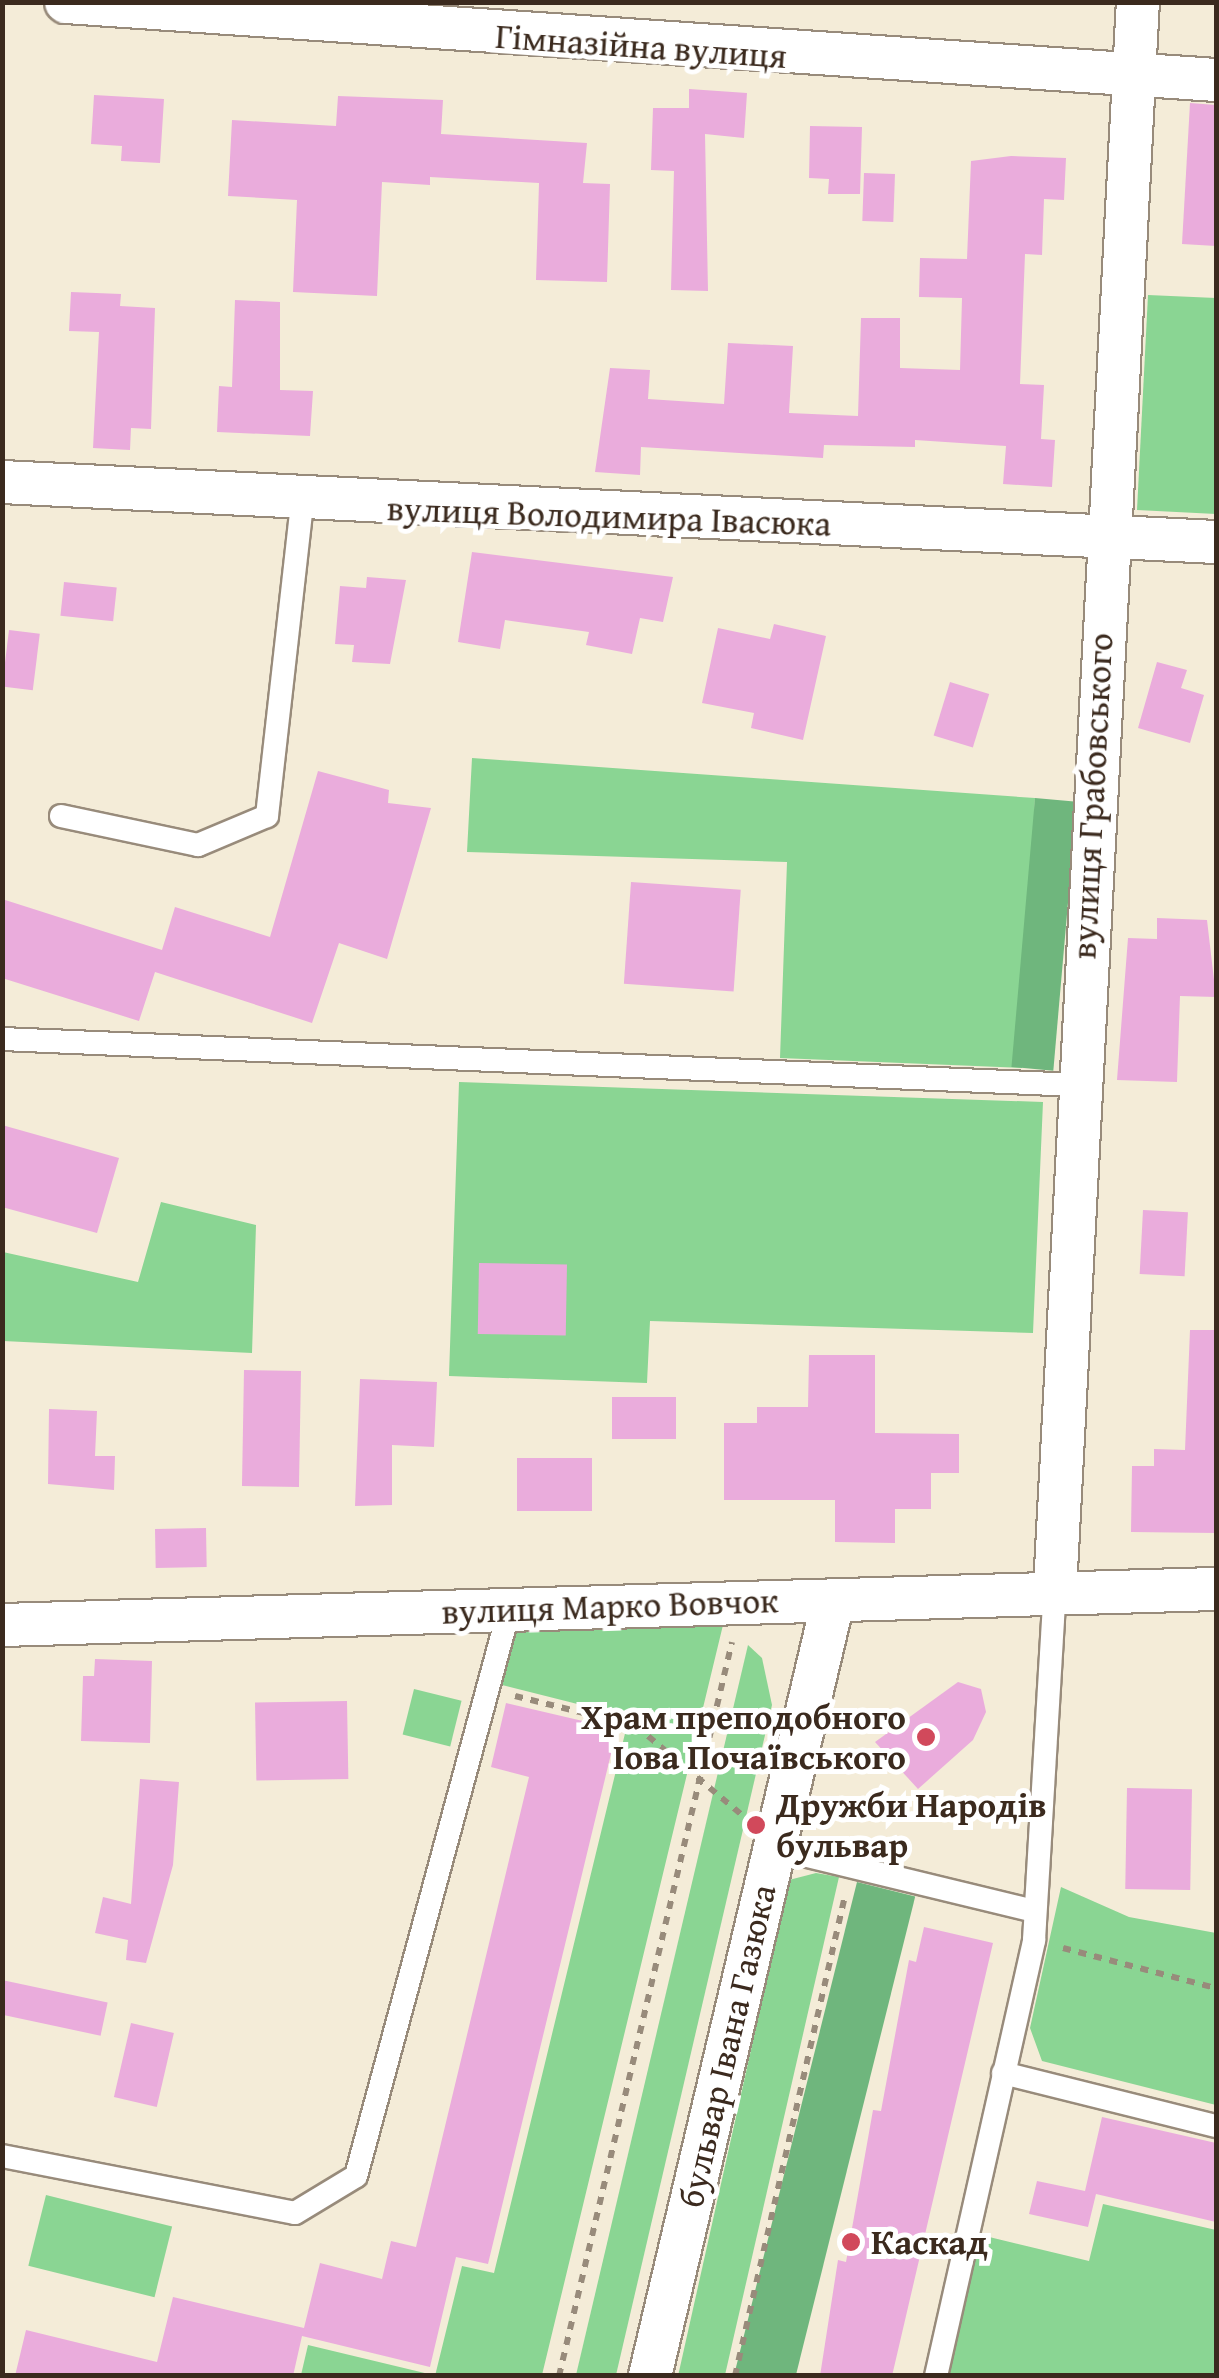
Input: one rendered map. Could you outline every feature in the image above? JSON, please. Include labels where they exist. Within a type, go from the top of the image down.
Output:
[{"type":"street","name":"Гімназійна вулиця","points":[[66,2],[1216,80]]},
{"type":"street","name":"вулиця Грабовського","points":[[1054,1589],[1105,537],[1138,2]]},
{"type":"street","name":"вулиця Володимира Івасюка","points":[[2,482],[302,502],[1216,542]]},
{"type":"street","name":"вулиця Марко Вовчок","points":[[2,1625],[833,1600],[1054,1589],[1216,1588]]},
{"type":"street","name":"бульвар Івана Газюка","points":[[650,2376],[833,1600]]},
{"type":"lane","points":[[61,816],[198,845],[267,816],[302,502]]},
{"type":"lane","points":[[2,1039],[1076,1085]]},
{"type":"lane","points":[[936,2376],[1034,1940],[1054,1589]]},
{"type":"lane","points":[[2,2156],[295,2213],[356,2176],[490,1690],[508,1610]]},
{"type":"lane","points":[[774,1848],[1034,1911]]},
{"type":"lane","points":[[1004,2073],[1216,2126]]},
{"type":"path","points":[[559,2376],[742,1600]]},
{"type":"path","points":[[490,1690],[636,1726],[701,1774],[774,1848]]},
{"type":"path","points":[[736,2376],[851,1867]]},
{"type":"path","points":[[1034,1940],[1216,1988]]},
{"type":"green space","points":[[1148,295],[1216,298],[1216,514],[1137,510]]},
{"type":"green space","points":[[472,758],[1035,798],[1022,1068],[780,1058],[787,862],[467,852]]},
{"type":"green space","points":[[1035,798],[1077,802],[1053,1071],[1011,1067]]},
{"type":"green space","points":[[459,1082],[1043,1102],[1033,1333],[650,1321],[647,1383],[449,1376]]},
{"type":"green space","points":[[161,1202],[256,1225],[252,1353],[3,1341],[3,1252],[138,1282]]},
{"type":"green space","points":[[723,1625],[542,2375],[435,2376],[462,2266],[494,2273],[629,1717],[502,1685],[513,1632]]},
{"type":"green space","points":[[748,1645],[762,1658],[772,1705],[616,2375],[576,2375]]},
{"type":"green space","points":[[414,1689],[462,1701],[450,1746],[403,1735]]},
{"type":"green space","points":[[816,1873],[839,1877],[725,2375],[678,2376],[789,1880]]},
{"type":"green space","points":[[857,1882],[915,1897],[796,2376],[735,2372]]},
{"type":"green space","points":[[1061,1887],[1129,1917],[1216,1933],[1216,2105],[1042,2061],[1030,2028]]},
{"type":"green space","points":[[46,2195],[172,2226],[154,2297],[28,2266]]},
{"type":"green space","points":[[1103,2204],[1216,2230],[1216,2375],[949,2374],[981,2235],[1089,2261]]},
{"type":"green space","points":[[308,2345],[433,2375],[301,2375]]},
{"type":"building","points":[[689,89],[747,93],[744,138],[705,134],[708,291],[671,290],[674,171],[651,170],[653,108],[689,108]]},
{"type":"building","points":[[94,95],[164,99],[160,163],[121,161],[122,146],[91,144]]},
{"type":"building","points":[[338,96],[443,100],[441,134],[587,143],[583,183],[610,184],[607,282],[536,280],[539,183],[430,177],[430,185],[382,182],[377,296],[293,292],[297,200],[228,196],[232,120],[336,126]]},
{"type":"building","points":[[1190,103],[1216,105],[1216,246],[1182,244]]},
{"type":"building","points":[[810,126],[862,127],[860,194],[828,194],[829,179],[809,178]]},
{"type":"building","points":[[1011,156],[1066,158],[1064,200],[1044,199],[1042,255],[1025,254],[1020,384],[1044,385],[1041,439],[1055,440],[1052,487],[1003,484],[1006,446],[915,440],[915,447],[824,445],[823,458],[641,447],[640,475],[595,472],[610,368],[650,370],[648,399],[724,404],[728,343],[793,346],[789,413],[858,416],[861,318],[900,318],[900,368],[960,370],[962,298],[919,297],[920,258],[967,259],[971,161]]},
{"type":"building","points":[[864,173],[895,174],[893,222],[862,221]]},
{"type":"building","points":[[71,292],[121,294],[120,306],[155,308],[151,429],[131,428],[130,450],[93,448],[99,332],[69,331]]},
{"type":"building","points":[[235,300],[280,302],[280,390],[313,391],[310,436],[217,432],[219,386],[232,387]]},
{"type":"building","points":[[472,552],[673,577],[663,622],[640,618],[632,654],[586,645],[589,632],[505,620],[500,649],[458,642]]},
{"type":"building","points":[[367,577],[406,580],[390,664],[352,662],[354,645],[335,644],[340,586],[366,588]]},
{"type":"building","points":[[64,582],[117,588],[113,621],[60,616]]},
{"type":"building","points":[[774,624],[826,636],[803,740],[751,728],[754,713],[702,703],[718,628],[770,639]]},
{"type":"building","points":[[9,630],[40,634],[33,690],[2,687]]},
{"type":"building","points":[[1157,662],[1187,670],[1181,688],[1204,695],[1190,743],[1138,728]]},
{"type":"building","points":[[950,682],[989,694],[973,748],[934,736]]},
{"type":"building","points":[[318,771],[389,790],[388,803],[431,808],[387,959],[339,943],[312,1023],[155,972],[139,1021],[2,978],[2,899],[162,950],[175,907],[270,937]]},
{"type":"building","points":[[631,882],[741,890],[734,991],[624,984]]},
{"type":"building","points":[[1157,918],[1207,920],[1216,997],[1180,996],[1177,1082],[1117,1080],[1128,938],[1157,939]]},
{"type":"building","points":[[2,1125],[119,1158],[97,1233],[2,1207]]},
{"type":"building","points":[[1143,1210],[1188,1212],[1185,1276],[1140,1274]]},
{"type":"building","points":[[479,1263],[567,1265],[566,1336],[478,1334]]},
{"type":"building","points":[[1190,1330],[1216,1330],[1216,1533],[1131,1532],[1132,1466],[1154,1466],[1154,1449],[1185,1450]]},
{"type":"building","points":[[809,1355],[875,1355],[875,1433],[959,1434],[959,1473],[931,1473],[931,1509],[895,1509],[895,1543],[835,1542],[835,1500],[724,1500],[724,1423],[757,1423],[757,1407],[808,1407]]},
{"type":"building","points":[[244,1370],[301,1371],[299,1487],[242,1486]]},
{"type":"building","points":[[360,1379],[437,1382],[434,1447],[392,1445],[392,1505],[355,1506]]},
{"type":"building","points":[[612,1397],[676,1397],[676,1439],[612,1439]]},
{"type":"building","points":[[49,1409],[97,1411],[95,1456],[115,1456],[114,1490],[48,1484]]},
{"type":"building","points":[[517,1458],[592,1458],[592,1511],[517,1511]]},
{"type":"building","points":[[206,1528],[207,1567],[156,1568],[155,1529]]},
{"type":"building","points":[[95,1659],[152,1661],[150,1743],[81,1741],[83,1676],[94,1676]]},
{"type":"building","name":"Храм преподобного Іова Почаївського","points":[[958,1682],[981,1689],[986,1712],[973,1740],[918,1789],[875,1742]]},
{"type":"building","points":[[347,1701],[348,1779],[256,1781],[255,1703]]},
{"type":"building","points":[[506,1703],[617,1729],[488,2264],[456,2257],[430,2367],[302,2336],[293,2376],[15,2376],[26,2330],[157,2362],[173,2297],[304,2328],[320,2263],[382,2279],[391,2241],[416,2247],[529,1777],[491,1767]]},
{"type":"building","points":[[140,1779],[179,1782],[173,1865],[146,1963],[126,1960],[128,1940],[95,1933],[103,1897],[131,1904]]},
{"type":"building","points":[[1127,1788],[1192,1789],[1190,1890],[1125,1889]]},
{"type":"building","points":[[924,1927],[993,1943],[892,2376],[820,2376],[838,2260],[846,2262],[873,2110],[881,2111],[909,1960],[916,1962]]},
{"type":"building","points":[[2,1980],[108,2002],[101,2036],[2,2015]]},
{"type":"building","points":[[131,2023],[174,2033],[157,2107],[114,2097]]},
{"type":"building","points":[[1102,2117],[1216,2143],[1216,2222],[1096,2194],[1088,2227],[1029,2214],[1037,2181],[1085,2191]]},
{"type":"place","name":"Храм преподобного Іова Почаївського","points":[[926,1737]]},
{"type":"place","name":"Дружби Народів бульвар","points":[[756,1825]]},
{"type":"place","name":"Каскад","points":[[851,2242]]}]
